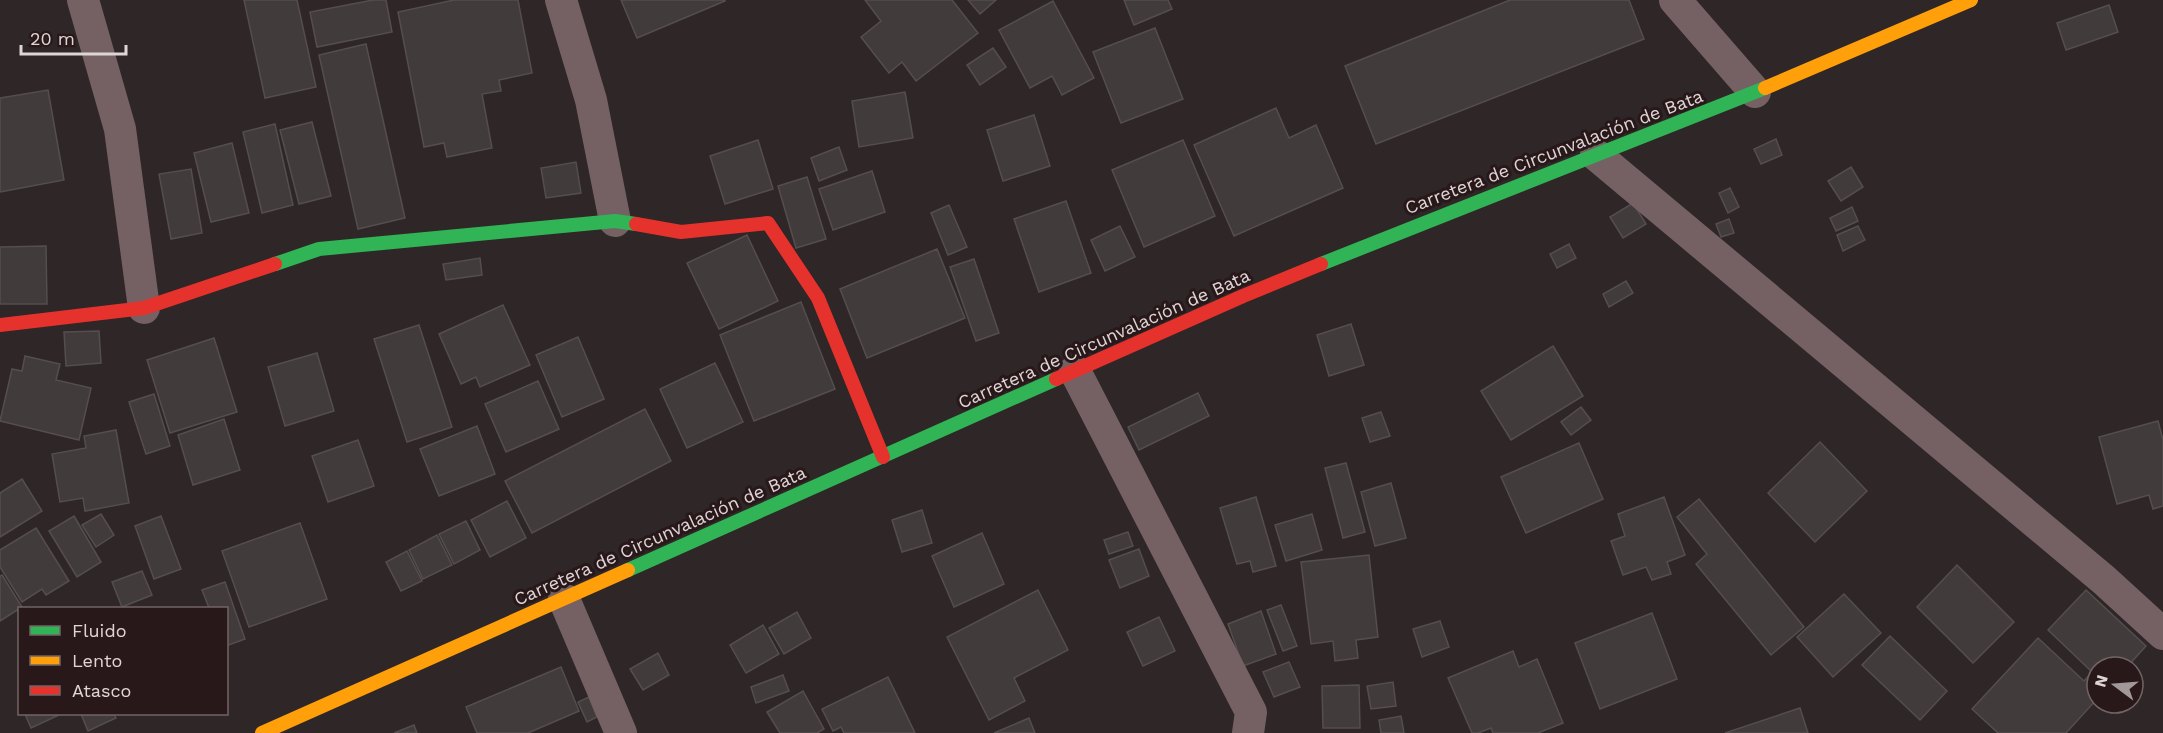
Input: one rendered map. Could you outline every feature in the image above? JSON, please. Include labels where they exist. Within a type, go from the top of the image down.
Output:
[{"type":"main road","name":"Carretera de Circunvalación de Bata","points":[[262,733],[1254,291],[1755,92],[1971,0]]},
{"type":"main road","points":[[0,325],[144,308],[318,249],[615,221],[681,232],[768,223],[818,298],[883,457]]},
{"type":"street","points":[[83,0],[120,129],[144,308]]},
{"type":"street","points":[[561,0],[591,100],[615,221]]},
{"type":"street","points":[[1675,0],[1755,92]]},
{"type":"street","points":[[1596,155],[2095,572],[2163,634]]},
{"type":"street","points":[[1075,371],[1251,712],[1248,733]]},
{"type":"street","points":[[564,599],[621,733]]},
{"type":"building","points":[[244,0],[297,0],[316,87],[265,98]]},
{"type":"building","points":[[373,0],[386,0],[392,32],[317,47],[310,12]]},
{"type":"building","points":[[454,0],[518,0],[532,73],[499,80],[501,91],[482,94],[492,148],[447,157],[444,143],[424,147],[398,12]]},
{"type":"building","points":[[621,0],[725,0],[725,1],[637,38]]},
{"type":"building","points":[[865,0],[952,0],[978,33],[916,81],[902,62],[889,73],[861,37],[881,21]]},
{"type":"building","points":[[968,0],[996,0],[980,14]]},
{"type":"building","points":[[1124,0],[1168,0],[1172,9],[1134,25]]},
{"type":"building","points":[[1510,0],[1629,0],[1644,39],[1376,144],[1345,66]]},
{"type":"building","points":[[1053,1],[1094,78],[1062,95],[1052,76],[1030,88],[999,30]]},
{"type":"building","points":[[2109,5],[2118,32],[2066,50],[2057,23]]},
{"type":"building","points":[[1155,28],[1183,99],[1121,123],[1093,52]]},
{"type":"building","points":[[366,44],[405,218],[358,229],[319,55]]},
{"type":"building","points":[[993,48],[1006,67],[980,85],[967,65]]},
{"type":"building","points":[[48,90],[64,180],[0,192],[0,98]]},
{"type":"building","points":[[905,92],[913,138],[859,147],[852,101]]},
{"type":"building","points":[[1276,108],[1289,138],[1316,125],[1343,188],[1234,236],[1194,145]]},
{"type":"building","points":[[1034,115],[1050,166],[1003,181],[987,130]]},
{"type":"building","points":[[312,122],[331,196],[299,204],[280,130]]},
{"type":"building","points":[[275,124],[293,205],[262,213],[243,132]]},
{"type":"building","points":[[1776,139],[1782,155],[1761,164],[1754,149]]},
{"type":"building","points":[[758,140],[773,189],[725,204],[710,156]]},
{"type":"building","points":[[1183,140],[1215,216],[1144,247],[1112,170]]},
{"type":"building","points":[[232,143],[249,213],[211,222],[194,153]]},
{"type":"building","points":[[839,147],[847,170],[819,181],[811,158]]},
{"type":"building","points":[[576,162],[581,193],[546,198],[541,168]]},
{"type":"building","points":[[1851,167],[1863,187],[1841,201],[1828,181]]},
{"type":"building","points":[[191,169],[202,233],[171,239],[159,174]]},
{"type":"building","points":[[872,171],[885,212],[833,230],[819,189]]},
{"type":"building","points":[[807,177],[826,239],[796,248],[778,186]]},
{"type":"building","points":[[1730,188],[1739,207],[1728,213],[1719,193]]},
{"type":"building","points":[[1066,201],[1091,273],[1039,292],[1014,219]]},
{"type":"building","points":[[1633,203],[1646,224],[1623,238],[1610,217]]},
{"type":"building","points":[[949,205],[967,247],[948,255],[931,213]]},
{"type":"building","points":[[1852,207],[1858,221],[1836,231],[1830,218]]},
{"type":"building","points":[[1729,219],[1734,233],[1721,237],[1716,224]]},
{"type":"building","points":[[1120,226],[1135,257],[1105,271],[1091,240]]},
{"type":"building","points":[[1858,226],[1865,240],[1843,251],[1837,235]]},
{"type":"building","points":[[747,235],[778,301],[719,329],[687,263]]},
{"type":"building","points":[[1569,244],[1576,258],[1557,268],[1550,254]]},
{"type":"building","points":[[46,246],[47,304],[0,304],[0,247]]},
{"type":"building","points":[[937,249],[965,318],[867,358],[840,289]]},
{"type":"building","points":[[480,258],[482,275],[446,280],[443,264]]},
{"type":"building","points":[[974,259],[999,333],[976,341],[950,267]]},
{"type":"building","points":[[1626,281],[1633,293],[1609,307],[1603,294]]},
{"type":"building","points":[[801,302],[835,389],[754,421],[720,335]]},
{"type":"building","points":[[503,305],[530,365],[480,387],[476,377],[461,384],[439,334]]},
{"type":"building","points":[[1351,324],[1364,365],[1329,376],[1317,335]]},
{"type":"building","points":[[419,325],[452,427],[407,442],[374,339]]},
{"type":"building","points":[[99,331],[101,363],[66,366],[64,332]]},
{"type":"building","points":[[578,337],[604,399],[562,417],[536,355]]},
{"type":"building","points":[[214,338],[237,412],[170,433],[147,360]]},
{"type":"building","points":[[1553,346],[1583,396],[1511,440],[1481,391]]},
{"type":"building","points":[[317,353],[334,411],[285,426],[268,367]]},
{"type":"building","points":[[25,356],[60,364],[56,380],[91,388],[79,440],[0,421],[12,369],[22,371]]},
{"type":"building","points":[[715,363],[743,422],[687,448],[660,389]]},
{"type":"building","points":[[538,381],[559,429],[506,452],[485,404]]},
{"type":"building","points":[[1198,393],[1209,416],[1139,450],[1128,427]]},
{"type":"building","points":[[154,394],[170,446],[146,454],[129,402]]},
{"type":"building","points":[[1581,407],[1591,420],[1571,435],[1561,422]]},
{"type":"building","points":[[645,409],[671,461],[532,533],[505,481]]},
{"type":"building","points":[[1381,412],[1390,436],[1370,442],[1362,418]]},
{"type":"building","points":[[224,419],[240,470],[193,485],[178,435]]},
{"type":"building","points":[[2158,421],[2163,440],[2163,506],[2153,509],[2149,495],[2117,504],[2099,437]]},
{"type":"building","points":[[477,426],[495,474],[439,496],[420,449]]},
{"type":"building","points":[[116,430],[129,503],[85,511],[83,498],[60,502],[52,454],[86,448],[84,436]]},
{"type":"building","points":[[358,440],[374,486],[328,502],[312,456]]},
{"type":"building","points":[[1820,442],[1867,491],[1815,542],[1768,493]]},
{"type":"building","points":[[1579,443],[1603,499],[1526,533],[1501,477]]},
{"type":"building","points":[[1346,463],[1365,532],[1343,538],[1325,468]]},
{"type":"building","points":[[22,479],[42,511],[0,537],[0,493]]},
{"type":"building","points":[[1391,483],[1406,538],[1375,546],[1361,492]]},
{"type":"building","points":[[1256,497],[1276,566],[1253,572],[1250,561],[1237,564],[1220,508]]},
{"type":"building","points":[[1664,497],[1685,555],[1667,562],[1671,574],[1652,580],[1646,567],[1623,575],[1611,541],[1625,536],[1618,514]]},
{"type":"building","points":[[1699,499],[1804,627],[1771,655],[1696,564],[1707,554],[1677,517]]},
{"type":"building","points":[[507,501],[526,538],[490,557],[471,520]]},
{"type":"building","points":[[922,510],[932,543],[902,552],[892,520]]},
{"type":"building","points":[[101,514],[114,535],[96,547],[82,525]]},
{"type":"building","points":[[1312,514],[1322,550],[1286,561],[1275,525]]},
{"type":"building","points":[[74,516],[101,562],[77,577],[49,531]]},
{"type":"building","points":[[161,516],[181,569],[154,579],[135,526]]},
{"type":"building","points":[[466,521],[480,550],[454,564],[439,534]]},
{"type":"building","points":[[300,523],[327,599],[249,627],[222,551]]},
{"type":"building","points":[[36,528],[69,581],[46,595],[42,589],[22,602],[0,567],[0,550]]},
{"type":"building","points":[[1128,532],[1133,546],[1109,554],[1104,540]]},
{"type":"building","points":[[982,533],[1004,584],[954,607],[932,556]]},
{"type":"building","points":[[437,535],[452,565],[423,579],[409,550]]},
{"type":"building","points":[[1139,549],[1149,576],[1120,588],[1109,560]]},
{"type":"building","points":[[407,551],[422,581],[401,591],[386,562]]},
{"type":"building","points":[[1369,555],[1378,637],[1356,640],[1358,658],[1335,661],[1333,641],[1311,644],[1301,562]]},
{"type":"building","points":[[1957,565],[2014,622],[1973,663],[1917,607]]},
{"type":"building","points":[[142,571],[152,595],[122,607],[112,582]]},
{"type":"building","points":[[2,575],[22,607],[18,607],[18,610],[0,621],[0,576]]},
{"type":"building","points":[[225,582],[245,639],[228,645],[228,607],[209,607],[202,590]]},
{"type":"building","points":[[1038,590],[1068,650],[1014,678],[1025,701],[989,720],[947,637]]},
{"type":"building","points":[[2086,590],[2146,646],[2138,655],[2085,655],[2085,665],[2048,630]]},
{"type":"building","points":[[1844,594],[1881,633],[1833,677],[1797,637]]},
{"type":"building","points":[[1281,605],[1297,646],[1283,651],[1267,610]]},
{"type":"building","points":[[1261,611],[1276,654],[1243,666],[1228,624]]},
{"type":"building","points":[[797,612],[811,638],[784,654],[769,628]]},
{"type":"building","points":[[1652,613],[1677,679],[1600,709],[1575,643]]},
{"type":"building","points":[[1159,617],[1175,651],[1143,666],[1127,632]]},
{"type":"building","points":[[1440,621],[1449,647],[1422,657],[1413,629]]},
{"type":"building","points":[[763,625],[779,654],[746,673],[730,645]]},
{"type":"building","points":[[1890,636],[1947,691],[1920,720],[1862,665]]},
{"type":"building","points":[[2038,638],[2084,681],[2085,712],[2066,733],[1998,733],[1972,709]]},
{"type":"building","points":[[1513,651],[1519,667],[1537,659],[1563,723],[1538,733],[1493,733],[1491,728],[1472,733],[1448,678]]},
{"type":"building","points":[[658,653],[669,675],[643,690],[630,669]]},
{"type":"building","points":[[1289,662],[1300,687],[1274,697],[1263,672]]},
{"type":"building","points":[[561,667],[579,711],[528,733],[477,733],[466,707]]},
{"type":"building","points":[[783,675],[789,691],[756,703],[751,687]]},
{"type":"building","points":[[888,677],[915,733],[844,733],[841,727],[833,731],[822,709]]},
{"type":"building","points":[[1393,682],[1396,706],[1371,709],[1367,686]]},
{"type":"building","points":[[1359,685],[1360,728],[1323,728],[1322,686]]},
{"type":"building","points":[[803,691],[824,729],[817,733],[780,733],[767,712]]},
{"type":"building","points":[[589,697],[597,717],[587,722],[578,702]]},
{"type":"building","points":[[1800,708],[1808,733],[1725,733]]},
{"type":"building","points":[[25,715],[59,715],[31,728]]},
{"type":"building","points":[[81,715],[114,715],[116,718],[88,731]]},
{"type":"building","points":[[1401,716],[1404,733],[1381,733],[1379,720]]},
{"type":"building","points":[[1029,718],[1035,733],[994,733]]},
{"type":"building","points":[[414,725],[417,733],[394,733]]},
{"type":"traffic: fast","points":[[1321,264],[1765,88]]},
{"type":"traffic: fast","points":[[275,264],[319,249],[615,221],[636,224]]},
{"type":"traffic: fast","points":[[628,570],[1056,379]]},
{"type":"traffic: slow","points":[[1765,88],[1971,0]]},
{"type":"traffic: slow","points":[[262,733],[628,570]]},
{"type":"traffic: jam","points":[[636,224],[681,232],[768,223],[818,298],[883,457]]},
{"type":"traffic: jam","points":[[0,325],[144,308],[275,264]]},
{"type":"traffic: jam","points":[[1056,379],[1321,264]]}]
